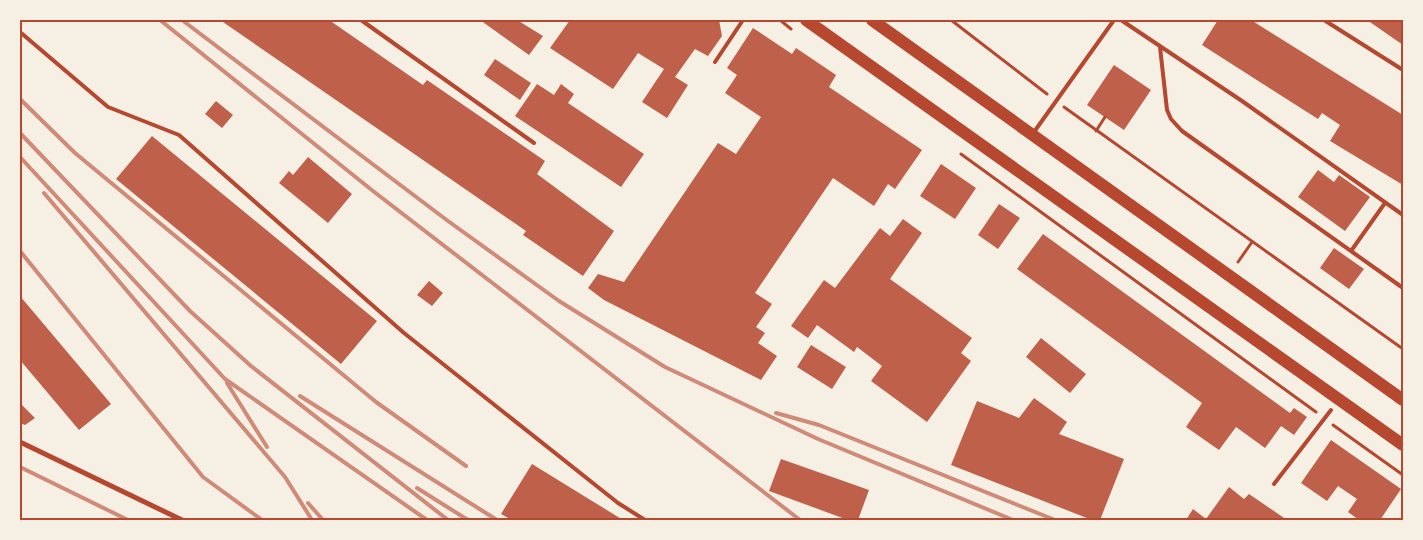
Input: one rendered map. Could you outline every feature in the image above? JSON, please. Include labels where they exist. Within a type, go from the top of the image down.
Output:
[{"type":"main road","points":[[806,20],[1403,445]]},
{"type":"main road","points":[[872,20],[1403,400]]},
{"type":"street","points":[[20,442],[182,520]]},
{"type":"lane","points":[[360,20],[534,143]]},
{"type":"lane","points":[[715,62],[742,20]]},
{"type":"lane","points":[[1032,135],[1114,20]]},
{"type":"lane","points":[[1121,20],[1242,101],[1403,216]]},
{"type":"lane","points":[[1324,20],[1403,70]]},
{"type":"lane","points":[[20,32],[108,106],[179,135],[404,332],[618,504],[645,520]]},
{"type":"lane","points":[[1160,46],[1167,110],[1171,119],[1182,132],[1403,288]]},
{"type":"lane","points":[[1351,251],[1385,203]]},
{"type":"lane","points":[[1274,484],[1331,410]]},
{"type":"path","points":[[951,20],[1096,132],[1403,349]]},
{"type":"path","points":[[1096,132],[1105,117]]},
{"type":"path","points":[[1028,202],[1403,475]]},
{"type":"building","points":[[220,20],[329,20],[423,85],[427,80],[545,161],[537,174],[614,231],[583,276],[523,235],[526,231]]},
{"type":"building","points":[[480,20],[517,20],[543,36],[529,55]]},
{"type":"building","points":[[570,20],[719,20],[722,36],[708,56],[695,49],[675,77],[688,85],[667,118],[642,102],[664,69],[638,53],[613,89],[550,48]]},
{"type":"building","points":[[1218,20],[1251,20],[1403,115],[1403,185],[1330,141],[1340,125],[1322,113],[1318,119],[1202,45]]},
{"type":"building","points":[[1367,20],[1403,20],[1403,45]]},
{"type":"building","points":[[753,28],[792,54],[796,48],[836,75],[829,87],[922,150],[895,189],[888,184],[874,206],[833,178],[755,293],[772,304],[756,327],[765,333],[758,343],[777,356],[761,380],[604,300],[588,288],[598,274],[624,282],[718,143],[736,154],[761,117],[725,93],[737,75],[727,68]]},
{"type":"building","points":[[495,59],[531,83],[520,100],[484,75]]},
{"type":"building","points":[[1114,65],[1151,90],[1124,130],[1087,105]]},
{"type":"building","points":[[537,84],[554,95],[561,84],[574,94],[568,103],[644,154],[621,187],[515,116]]},
{"type":"building","points":[[216,101],[233,115],[222,128],[205,114]]},
{"type":"building","points":[[152,136],[377,321],[341,364],[116,179]]},
{"type":"building","points":[[308,157],[352,194],[328,223],[279,183],[289,171],[293,175]]},
{"type":"building","points":[[941,164],[976,188],[955,219],[920,196]]},
{"type":"building","points":[[1318,170],[1334,182],[1339,175],[1370,197],[1345,231],[1298,197]]},
{"type":"building","points":[[999,204],[1020,218],[998,249],[978,235]]},
{"type":"building","points":[[903,219],[922,233],[890,279],[972,338],[961,353],[971,361],[927,422],[871,381],[882,366],[857,347],[854,352],[817,325],[808,338],[791,326],[824,280],[835,288],[880,228],[890,236]]},
{"type":"building","points":[[1043,234],[1290,413],[1294,408],[1307,417],[1294,435],[1281,426],[1265,448],[1236,427],[1219,450],[1186,427],[1202,403],[1017,269]]},
{"type":"building","points":[[1334,248],[1364,269],[1349,289],[1320,268]]},
{"type":"building","points":[[429,281],[443,293],[432,306],[417,295]]},
{"type":"building","points":[[20,296],[111,404],[79,430],[20,360]]},
{"type":"building","points":[[1041,338],[1086,374],[1070,393],[1026,357]]},
{"type":"building","points":[[811,345],[846,367],[832,389],[797,367]]},
{"type":"building","points":[[1034,398],[1067,422],[1059,434],[1124,459],[1100,520],[1092,520],[951,465],[977,401],[1019,418]]},
{"type":"building","points":[[20,403],[35,418],[25,425],[20,423]]},
{"type":"building","points":[[1331,440],[1401,489],[1380,520],[1359,520],[1348,512],[1357,499],[1338,486],[1327,501],[1301,483]]},
{"type":"building","points":[[781,459],[869,490],[858,520],[848,520],[769,491]]},
{"type":"building","points":[[532,464],[623,520],[512,520],[501,514]]},
{"type":"building","points":[[1229,487],[1244,499],[1249,494],[1287,520],[1186,520],[1193,509],[1206,519]]},
{"type":"railway","points":[[160,20],[373,191],[800,520]]},
{"type":"railway","points":[[182,20],[448,221],[559,301],[665,367],[818,439],[1013,520]]},
{"type":"railway","points":[[20,99],[75,153],[376,402],[466,466]]},
{"type":"railway","points":[[20,133],[190,311],[251,366],[448,520]]},
{"type":"railway","points":[[20,157],[225,379],[427,520]]},
{"type":"railway","points":[[44,193],[285,477],[312,520]]},
{"type":"railway","points":[[20,251],[203,477],[262,520]]},
{"type":"railway","points":[[227,383],[267,447]]},
{"type":"railway","points":[[300,396],[497,520]]},
{"type":"railway","points":[[776,413],[819,425],[1055,520]]},
{"type":"railway","points":[[20,467],[128,520]]},
{"type":"railway","points":[[417,488],[468,520]]},
{"type":"railway","points":[[308,503],[323,520]]}]
